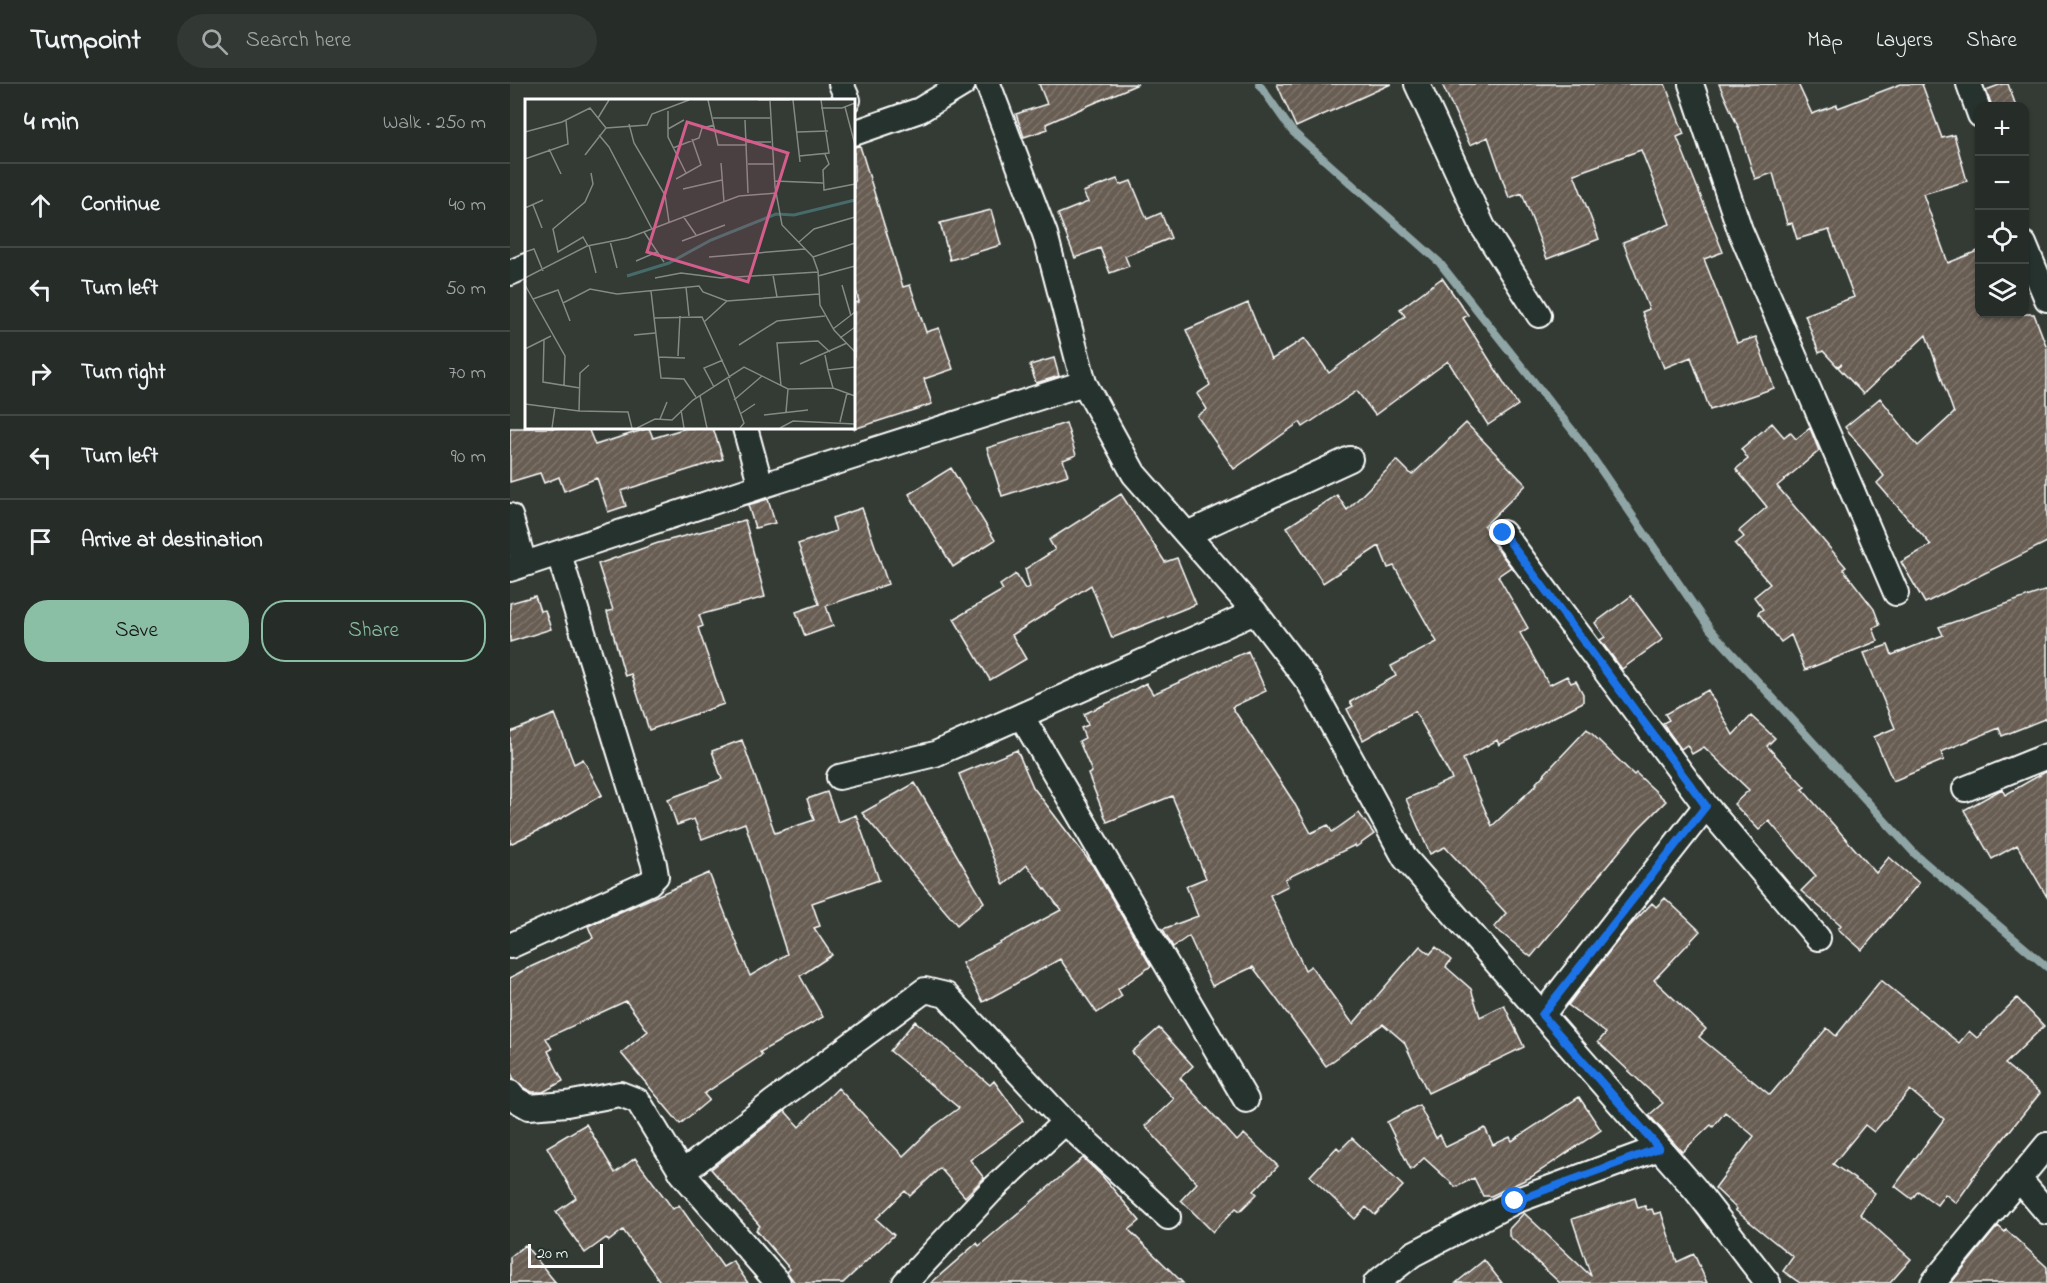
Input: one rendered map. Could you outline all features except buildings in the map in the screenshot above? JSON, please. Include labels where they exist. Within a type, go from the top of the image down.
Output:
[{"type":"street","points":[[841,84],[848,99]]},
{"type":"street","points":[[856,126],[920,110],[963,84]]},
{"type":"street","points":[[988,84],[1045,234],[1084,383],[1134,474],[1255,612],[1310,684],[1406,858],[1695,1190],[1768,1283]]},
{"type":"street","points":[[1417,84],[1483,227],[1539,315]]},
{"type":"street","points":[[1691,84],[1740,230],[1896,593]]},
{"type":"street","points":[[1969,84],[1975,102]]},
{"type":"street","points":[[2029,254],[2047,299]]},
{"type":"street","points":[[510,273],[525,266]]},
{"type":"street","points":[[510,516],[517,566],[1084,383]]},
{"type":"street","points":[[745,429],[761,486]]},
{"type":"street","points":[[1187,534],[1350,459]]},
{"type":"street","points":[[1503,533],[1706,806],[1818,938]]},
{"type":"street","points":[[510,946],[649,884],[656,876],[651,853],[559,554]]},
{"type":"street","points":[[839,777],[935,754],[1255,612]]},
{"type":"street","points":[[1022,717],[1246,1101]]},
{"type":"street","points":[[1965,789],[2047,756]]},
{"type":"street","points":[[1542,1015],[1706,806]]},
{"type":"street","points":[[682,1173],[781,1096],[925,990],[946,996],[1065,1122],[1168,1217]]},
{"type":"street","points":[[510,1092],[522,1104],[541,1107],[620,1094],[638,1101],[682,1173],[778,1283]]},
{"type":"street","points":[[905,1283],[991,1191],[1065,1122]]},
{"type":"street","points":[[1934,1283],[2047,1145]]},
{"type":"street","points":[[1376,1283],[1413,1254],[1515,1201],[1659,1148]]},
{"type":"street","points":[[2019,1179],[2047,1212]]},
{"type":"waterway","points":[[1259,84],[1292,131],[1439,262],[1584,445],[1710,629],[1915,854],[2047,967]]},
{"type":"route","points":[[1503,533],[1706,806],[1542,1015],[1659,1148],[1515,1201]]}]
